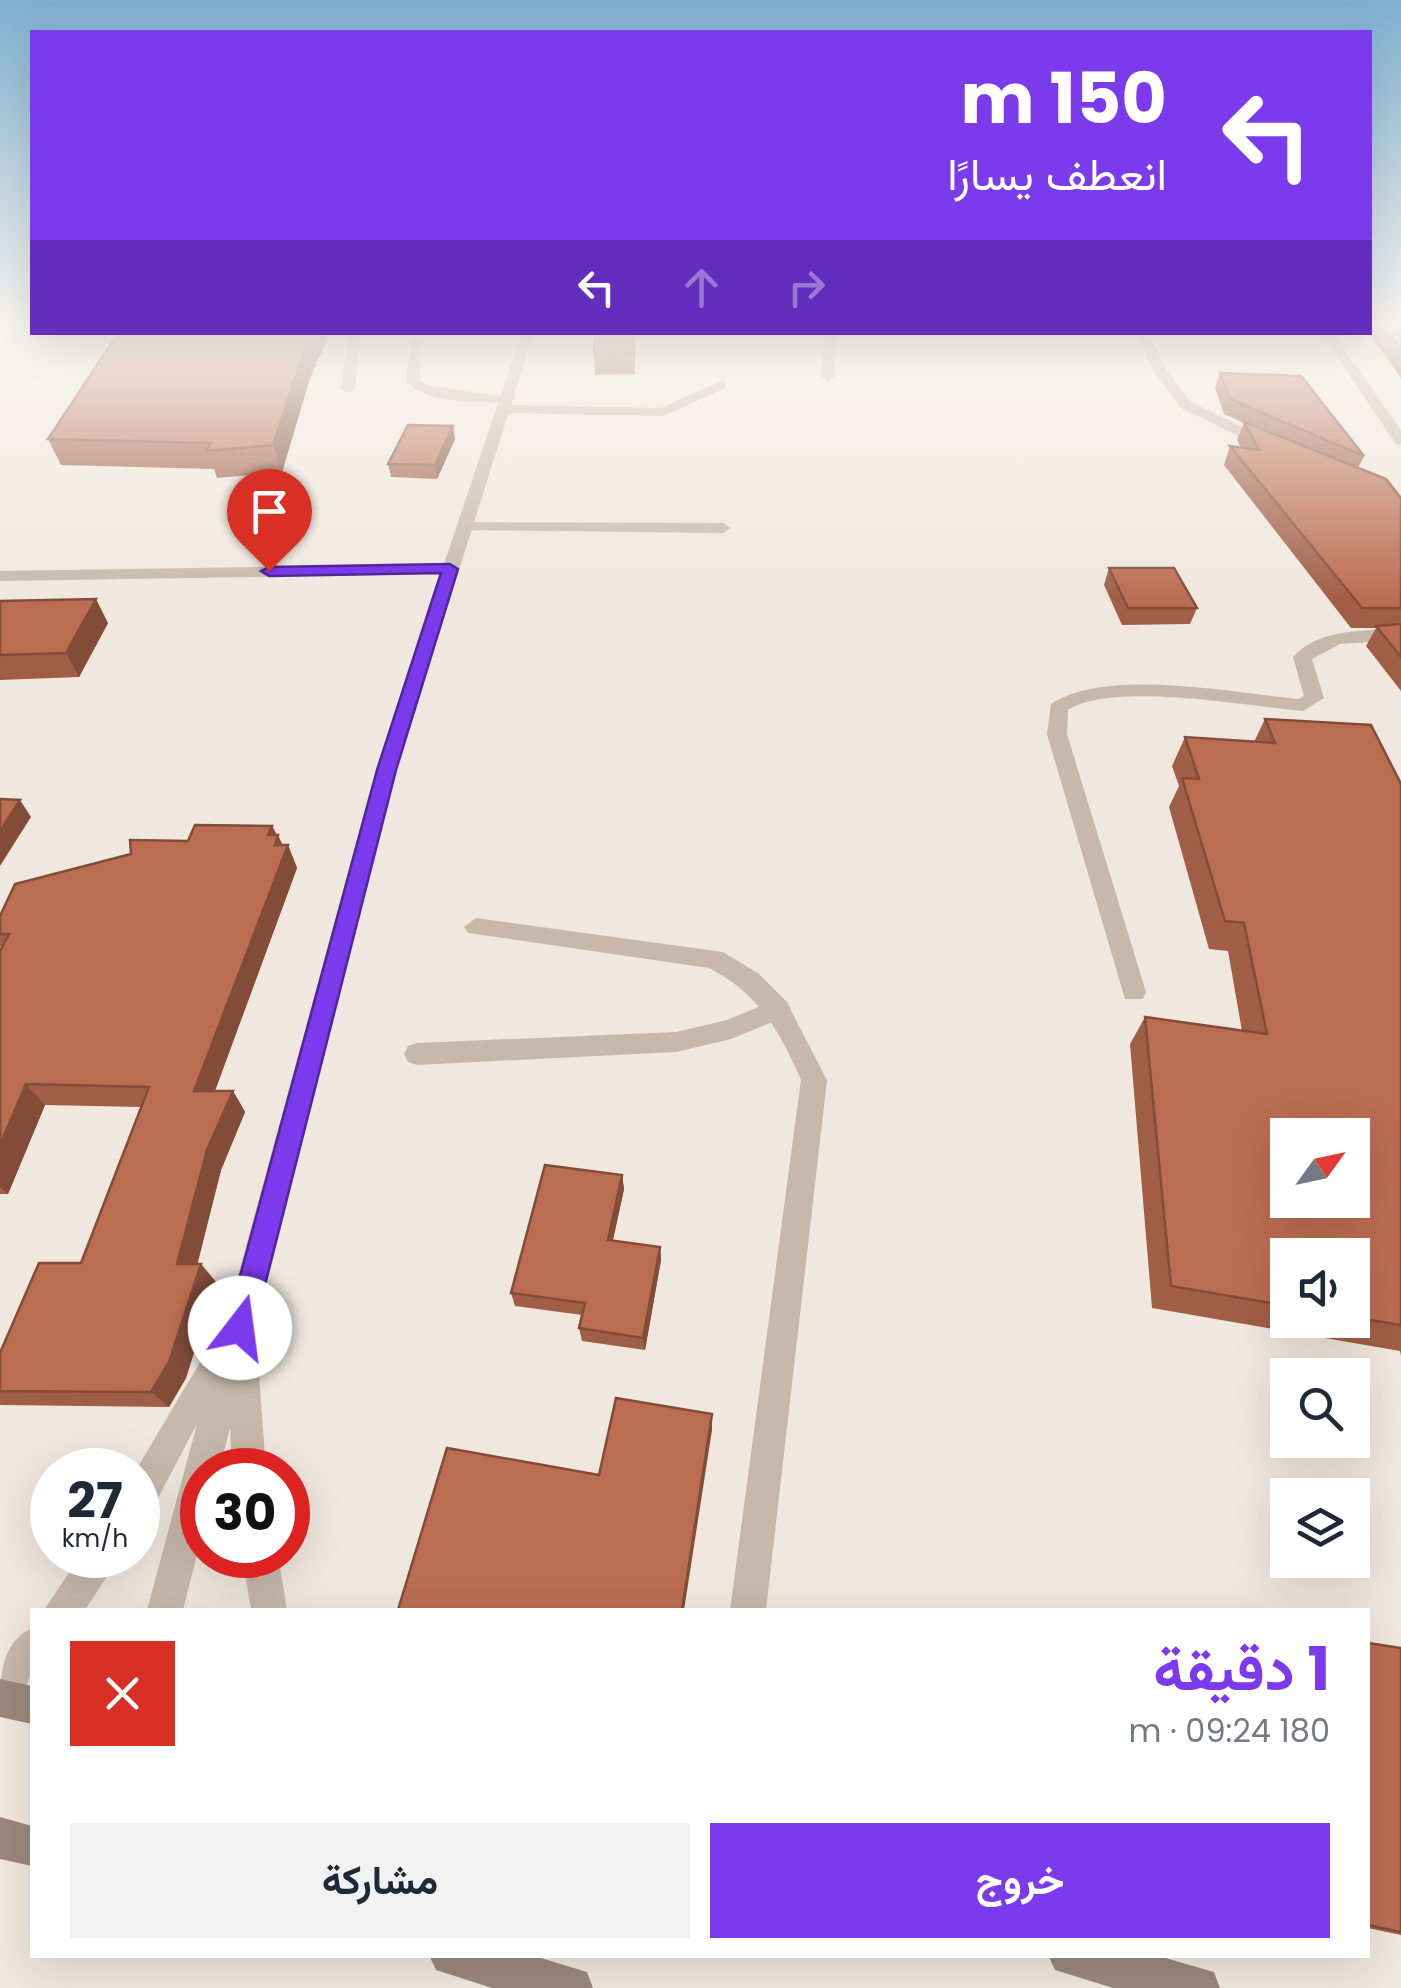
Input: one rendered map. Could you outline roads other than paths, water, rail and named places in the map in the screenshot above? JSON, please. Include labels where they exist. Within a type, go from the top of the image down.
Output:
[{"type":"street","points":[[166,1608],[386,770],[503,415]]},
{"type":"street","points":[[1206,415],[1292,456]]},
{"type":"street","points":[[1383,415],[1401,441]]},
{"type":"street","points":[[466,525],[723,528]]},
{"type":"street","points":[[0,576],[450,569]]},
{"type":"street","points":[[1134,992],[1057,734],[1058,708],[1076,696],[1120,689],[1302,705],[1314,698],[1302,657],[1316,645],[1342,637],[1401,635]]},
{"type":"street","points":[[476,926],[714,960],[746,974],[778,1009],[814,1080],[748,1608]]},
{"type":"street","points":[[417,1054],[676,1042],[731,1029],[778,1009]]},
{"type":"street","points":[[240,1328],[248,1448]]},
{"type":"street","points":[[160,1460],[188,1408],[240,1328]]},
{"type":"street","points":[[63,1608],[86,1578]]},
{"type":"street","points":[[264,1578],[269,1608]]},
{"type":"street","points":[[30,1650],[0,1695],[30,1704]]},
{"type":"street","points":[[0,1838],[30,1846]]},
{"type":"street","points":[[462,1958],[571,1988]]},
{"type":"street","points":[[1082,1958],[1198,1988]]}]
